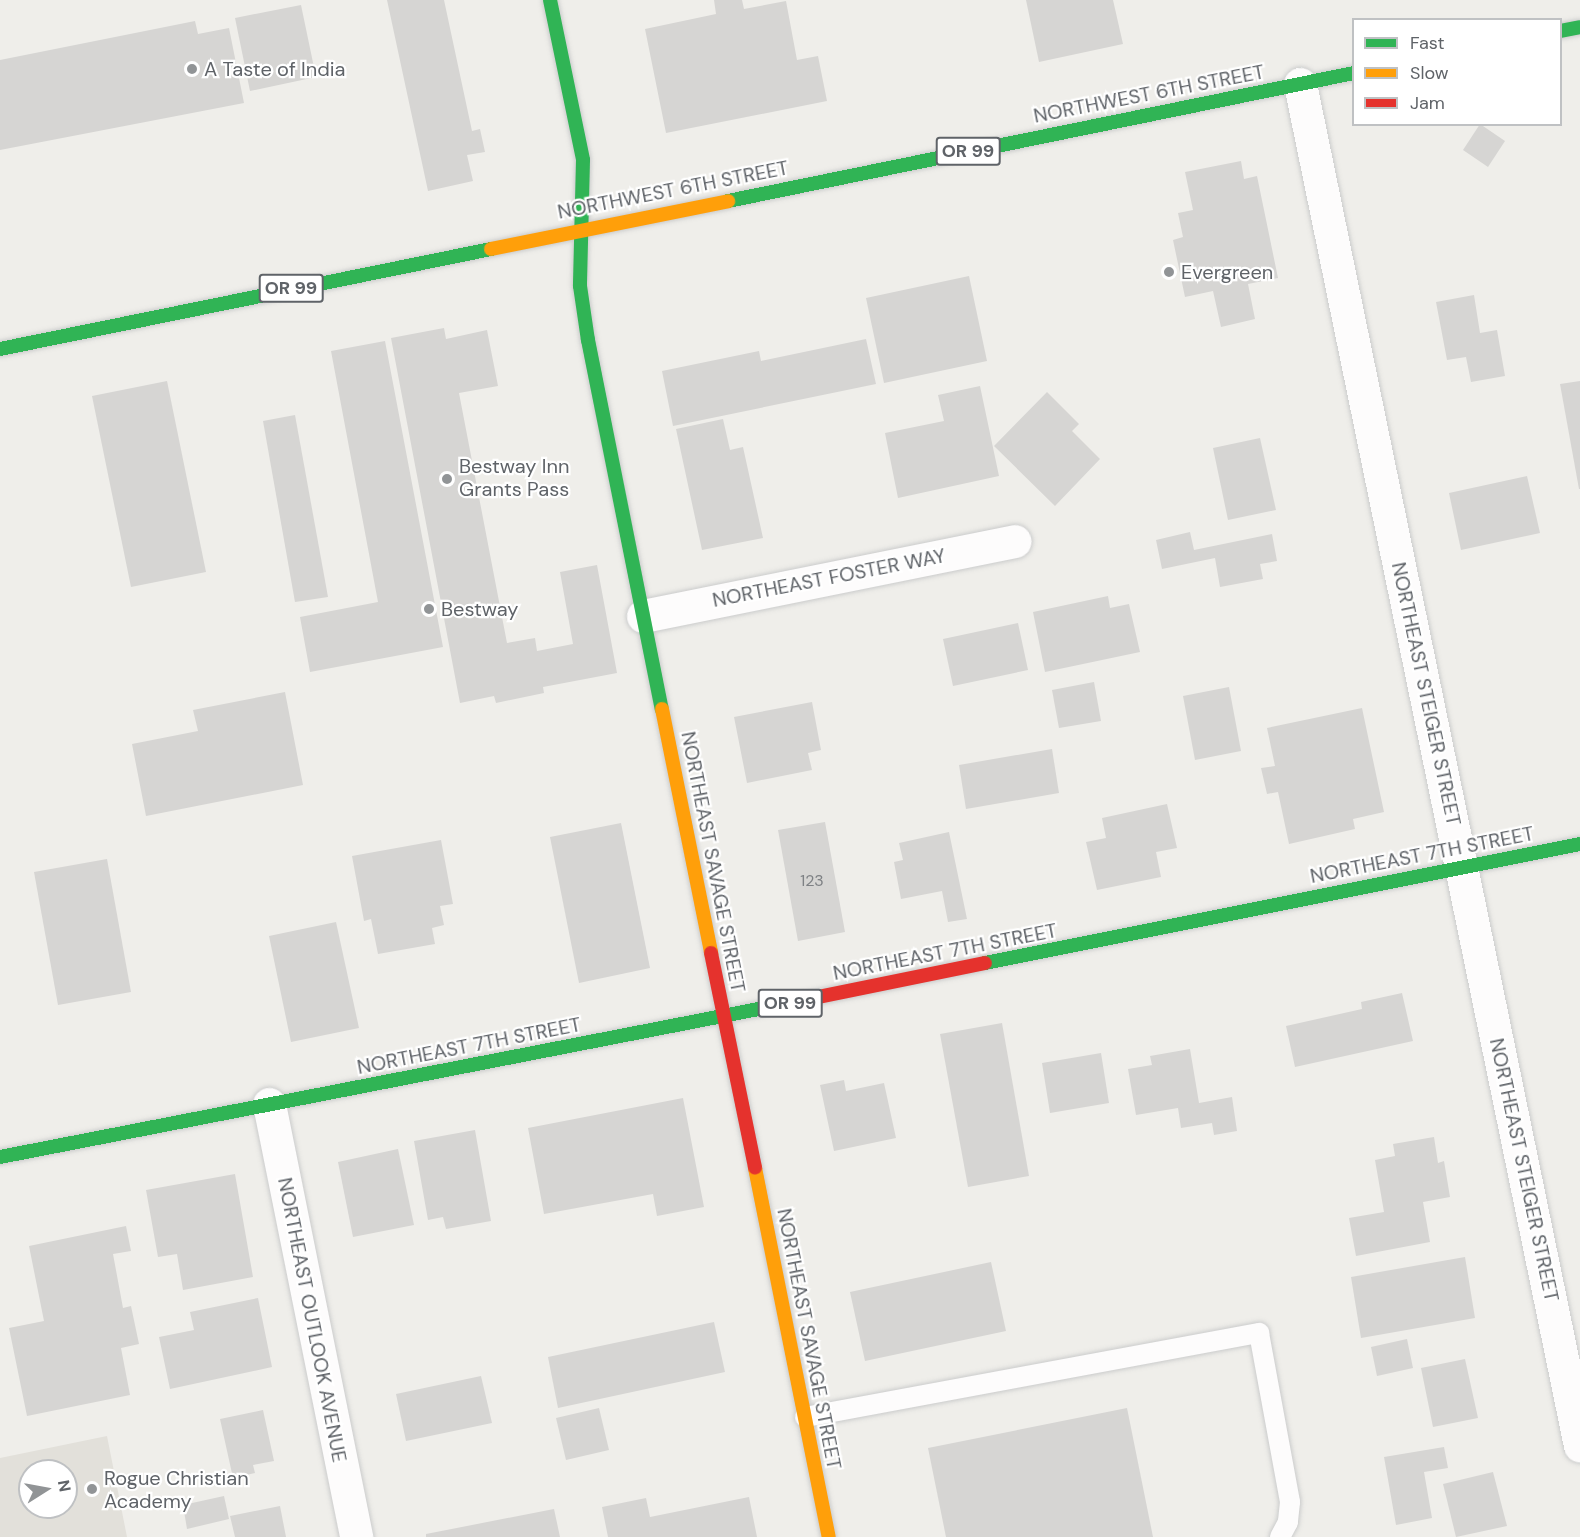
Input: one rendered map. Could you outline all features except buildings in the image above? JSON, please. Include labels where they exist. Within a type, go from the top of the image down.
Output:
[{"type":"main road","name":"NORTHEAST SAVAGE STREET","points":[[550,0],[583,160],[580,286],[588,340],[829,1537]]},
{"type":"main road","points":[[1562,31],[1580,27]]},
{"type":"main road","name":"NORTHWEST 6TH STREET","points":[[0,349],[1352,73]]},
{"type":"main road","name":"NORTHEAST 7TH STREET","points":[[0,1157],[724,1016],[1580,844]]},
{"type":"street","name":"NORTHEAST STEIGER STREET","points":[[1300,84],[1580,1446]]},
{"type":"street","name":"NORTHEAST FOSTER WAY","points":[[643,616],[1015,541]]},
{"type":"street","name":"NORTHEAST OUTLOOK AVENUE","points":[[269,1104],[356,1537]]},
{"type":"lane","points":[[805,1417],[1259,1333],[1290,1502],[1288,1522],[1280,1537]]},
{"type":"shaded area","name":"Rogue Christian Academy","points":[[107,1436],[127,1537],[0,1537],[0,1458]]},
{"type":"traffic: fast","points":[[550,0],[583,160],[580,286],[588,340],[662,709]]},
{"type":"traffic: fast","points":[[1562,31],[1580,27]]},
{"type":"traffic: fast","points":[[728,201],[1352,73]]},
{"type":"traffic: fast","points":[[0,349],[491,249]]},
{"type":"traffic: fast","points":[[985,963],[1580,844]]},
{"type":"traffic: fast","points":[[0,1157],[784,1004]]},
{"type":"traffic: slow","points":[[491,249],[728,201]]},
{"type":"traffic: slow","points":[[662,709],[711,953]]},
{"type":"traffic: slow","points":[[755,1168],[829,1537]]},
{"type":"traffic: jam","points":[[711,953],[755,1168]]},
{"type":"traffic: jam","points":[[784,1004],[985,963]]},
{"type":"place","name":"A Taste of India","points":[[192,69]]},
{"type":"place","name":"Evergreen","points":[[1169,272]]},
{"type":"place","name":"Bestway Inn Grants Pass","points":[[447,479]]},
{"type":"place","name":"Bestway","points":[[429,609]]},
{"type":"place","name":"Rogue Christian Academy","points":[[92,1489]]}]
